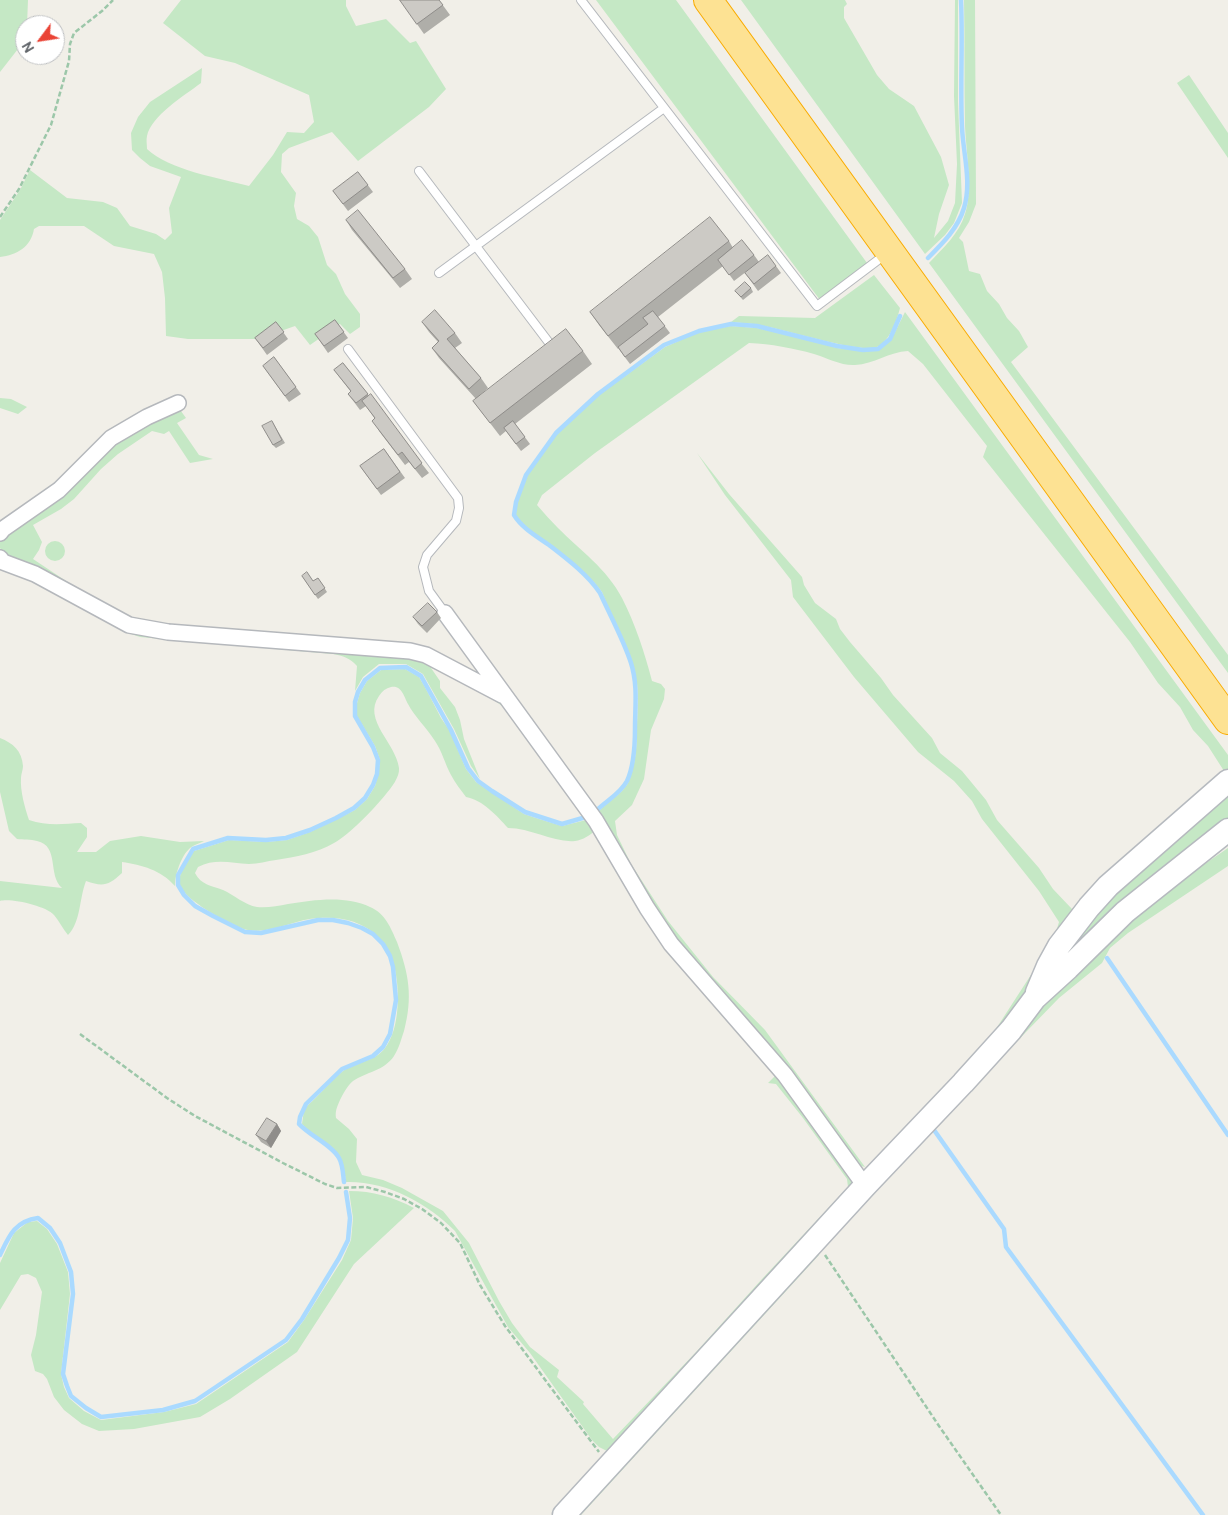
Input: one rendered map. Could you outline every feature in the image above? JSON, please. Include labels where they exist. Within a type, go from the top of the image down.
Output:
[{"type":"highway","points":[[708,0],[1228,720]]},
{"type":"street","points":[[0,533],[59,490],[111,438],[147,416],[178,403]]},
{"type":"street","points":[[0,558],[3,562],[35,574],[129,625],[168,632],[410,651],[426,655],[506,697]]},
{"type":"street","points":[[445,613],[596,821],[647,908],[671,944],[785,1075],[865,1186]]},
{"type":"street","points":[[1035,998],[1048,966],[1059,946],[1089,907],[1108,886],[1228,781]]},
{"type":"street","points":[[564,1515],[865,1186],[963,1083],[1010,1030],[1035,998],[1125,912],[1228,830]]},
{"type":"lane","points":[[581,0],[818,306],[890,252]]},
{"type":"lane","points":[[439,273],[664,108]]},
{"type":"lane","points":[[419,171],[550,344]]},
{"type":"lane","points":[[348,349],[458,498],[460,508],[456,521],[427,555],[423,567],[429,591],[445,613]]},
{"type":"path","points":[[0,217],[19,189],[50,125],[69,61],[70,44],[74,33],[102,11],[112,0]]},
{"type":"path","points":[[80,1034],[167,1098],[195,1116],[282,1163],[337,1188],[366,1188],[398,1196],[422,1208],[441,1223],[460,1243],[480,1286],[505,1326],[609,1465]]},
{"type":"path","points":[[816,1241],[938,1426],[1001,1515]]},
{"type":"green space","points":[[0,0],[28,0],[27,15],[15,15],[15,53],[0,72]]},
{"type":"green space","points":[[181,0],[346,0],[346,6],[356,26],[386,19],[410,43],[416,41],[446,89],[429,107],[358,161],[332,132],[289,148],[282,154],[281,172],[296,193],[294,206],[297,219],[309,226],[318,237],[327,265],[336,274],[345,294],[360,314],[360,327],[350,334],[340,324],[310,345],[295,326],[258,339],[188,339],[166,336],[162,272],[154,254],[114,246],[84,226],[39,226],[34,229],[30,241],[22,249],[0,257],[0,220],[20,190],[30,170],[67,198],[103,202],[117,208],[130,226],[156,234],[165,240],[172,233],[169,208],[181,177],[150,166],[140,158],[132,150],[131,133],[138,117],[150,102],[202,68],[201,83],[162,114],[150,128],[147,136],[147,149],[168,163],[249,186],[273,155],[287,132],[304,133],[314,122],[309,95],[235,63],[205,56],[163,23]]},
{"type":"green space","points":[[596,0],[676,0],[867,263],[820,300]]},
{"type":"green space","points":[[741,0],[845,0],[847,4],[844,7],[844,18],[877,75],[889,89],[914,106],[941,157],[949,185],[939,214],[934,238],[948,221],[955,203],[957,164],[954,96],[955,0],[958,0],[958,102],[962,203],[954,223],[945,235],[925,254]]},
{"type":"green space","points":[[964,0],[975,0],[976,204],[969,222],[959,238],[963,242],[969,271],[980,274],[987,291],[1019,331],[1028,347],[1011,362],[1228,655],[1228,673],[929,263],[959,228],[965,214],[969,194],[965,126]]},
{"type":"green space","points":[[1189,75],[1228,133],[1228,158],[1177,83]]},
{"type":"green space","points":[[874,275],[900,308],[889,335],[877,347],[854,347],[769,327],[731,322],[739,316],[815,318]]},
{"type":"green space","points":[[905,312],[1228,755],[1228,777],[1142,852],[1024,1001],[992,1035],[1038,964],[1056,932],[1059,922],[1039,891],[982,819],[972,801],[954,781],[918,752],[854,677],[793,597],[791,580],[725,495],[697,453],[729,494],[802,577],[804,585],[815,603],[836,619],[840,629],[850,642],[893,695],[932,738],[940,753],[962,771],[986,800],[997,820],[1039,868],[1053,889],[1072,909],[1224,771],[1208,746],[1193,730],[1180,707],[1158,683],[1130,642],[983,457],[987,446],[923,364],[908,351],[894,353],[869,363],[850,365],[798,350],[774,345],[749,343],[595,453],[542,495],[537,505],[558,528],[593,560],[616,588],[635,628],[652,681],[661,684],[665,689],[664,699],[651,730],[644,779],[632,805],[615,821],[617,835],[631,864],[668,921],[713,977],[765,1030],[865,1167],[858,1165],[677,945],[598,812],[625,787],[632,771],[636,750],[638,690],[632,660],[602,592],[576,565],[526,527],[515,515],[517,502],[527,476],[557,434],[599,395],[665,347],[699,332],[731,326],[757,328],[804,338],[837,348],[863,351],[879,350],[891,340]]},
{"type":"green space","points":[[0,398],[11,399],[27,407],[18,414],[0,408]]},
{"type":"green space","points":[[178,407],[186,418],[177,423],[199,455],[213,459],[190,463],[169,431],[164,434],[152,431],[118,454],[101,469],[74,499],[33,525],[42,542],[33,559],[102,605],[18,563],[3,553],[0,548],[0,541],[3,535],[122,437]]},
{"type":"green space","points":[[55,541],[62,544],[65,551],[62,558],[55,561],[48,558],[45,551],[48,544]]},
{"type":"green space","points":[[81,606],[124,627],[407,654],[503,699],[517,719],[477,689],[431,668],[440,681],[440,688],[455,707],[464,739],[480,779],[471,766],[454,729],[423,674],[406,664],[379,664],[363,677],[355,691],[357,666],[352,661],[343,657],[333,654],[140,637],[122,631]]},
{"type":"green space","points":[[405,669],[419,677],[450,731],[466,769],[476,782],[524,814],[562,826],[590,819],[596,830],[581,840],[567,841],[525,830],[508,828],[484,805],[466,797],[449,771],[442,753],[432,736],[411,709],[402,692],[398,688],[391,687],[384,690],[379,696],[375,705],[375,714],[377,723],[397,759],[399,771],[393,786],[368,814],[334,843],[306,854],[256,864],[217,862],[198,867],[195,873],[204,883],[223,890],[253,906],[269,907],[319,900],[351,901],[361,903],[380,913],[390,926],[407,975],[409,996],[404,1031],[397,1050],[390,1061],[353,1081],[345,1090],[336,1113],[336,1118],[357,1139],[356,1162],[362,1175],[383,1180],[402,1188],[443,1211],[469,1243],[512,1323],[530,1347],[559,1370],[557,1377],[584,1402],[583,1404],[613,1439],[848,1187],[847,1179],[803,1118],[776,1084],[768,1083],[778,1073],[834,1148],[854,1184],[607,1451],[599,1447],[592,1440],[530,1353],[508,1327],[455,1231],[432,1211],[405,1196],[376,1185],[346,1182],[344,1168],[336,1152],[302,1124],[304,1110],[334,1079],[348,1068],[381,1053],[393,1033],[397,1016],[398,990],[394,966],[382,941],[362,925],[349,920],[335,918],[310,919],[266,930],[248,930],[232,924],[199,905],[183,891],[180,885],[180,876],[186,862],[194,851],[229,840],[266,842],[287,840],[310,832],[355,810],[367,799],[375,786],[380,760],[375,746],[357,716],[357,703],[367,681],[381,670]]},
{"type":"green space","points":[[0,738],[13,745],[21,756],[23,766],[21,788],[29,820],[48,824],[81,823],[87,828],[87,837],[77,852],[96,852],[110,841],[141,836],[180,842],[204,841],[189,849],[182,858],[175,886],[170,880],[151,869],[122,862],[122,873],[113,881],[101,885],[86,881],[78,917],[68,935],[54,915],[44,909],[20,902],[0,901],[0,881],[62,888],[55,876],[51,855],[44,844],[32,840],[17,839],[9,831],[0,792]]},
{"type":"green space","points":[[1228,789],[1228,826],[1068,959],[1069,937]]},
{"type":"green space","points":[[1228,848],[1228,866],[1128,933],[1110,948],[1102,963],[1059,998],[872,1194],[826,1246],[822,1240],[1015,1029],[1142,907]]},
{"type":"green space","points":[[349,1191],[383,1195],[414,1208],[354,1264],[297,1352],[230,1399],[200,1417],[134,1429],[99,1431],[82,1424],[64,1410],[54,1397],[47,1379],[43,1374],[35,1371],[31,1355],[42,1292],[36,1278],[28,1274],[21,1275],[0,1310],[0,1263],[14,1233],[28,1222],[37,1221],[47,1229],[57,1244],[68,1272],[70,1294],[61,1374],[69,1398],[84,1411],[101,1420],[164,1412],[196,1404],[288,1342],[304,1320],[342,1260],[351,1240],[353,1218]]},
{"type":"green space","points":[[815,1253],[819,1255],[581,1515],[573,1515]]},
{"type":"building","points":[[400,0],[439,0],[443,5],[417,24]]},
{"type":"building","points":[[358,172],[368,185],[343,204],[333,191]]},
{"type":"building","points":[[358,210],[405,269],[393,278],[346,220]]},
{"type":"building","points":[[710,217],[729,241],[608,336],[590,312]]},
{"type":"building","points":[[742,240],[754,255],[729,275],[718,260]]},
{"type":"building","points":[[768,255],[776,266],[754,284],[745,273]]},
{"type":"building","points":[[745,282],[751,288],[741,297],[735,291]]},
{"type":"building","points":[[435,310],[455,333],[447,339],[481,378],[469,389],[432,348],[439,341],[422,322]]},
{"type":"building","points":[[653,311],[665,326],[625,357],[618,347],[648,324],[643,318]]},
{"type":"building","points":[[335,320],[344,332],[324,346],[315,334]]},
{"type":"building","points":[[276,322],[284,332],[263,348],[255,338]]},
{"type":"building","points":[[566,329],[583,351],[490,423],[473,401]]},
{"type":"building","points":[[274,357],[296,387],[285,396],[263,366]]},
{"type":"building","points":[[343,363],[368,394],[356,403],[348,394],[351,391],[334,370]]},
{"type":"building","points":[[371,394],[422,463],[415,469],[402,452],[398,455],[372,421],[375,418],[362,401]]},
{"type":"building","points":[[272,421],[282,440],[273,445],[262,426]]},
{"type":"building","points":[[513,421],[525,437],[516,444],[504,428]]},
{"type":"building","points":[[384,449],[400,472],[377,489],[360,466]]},
{"type":"building","points":[[307,572],[313,581],[318,578],[325,588],[315,595],[302,576]]},
{"type":"building","points":[[428,603],[437,612],[422,626],[413,617]]},
{"type":"building","points":[[267,1118],[277,1124],[266,1141],[256,1135]]},
{"type":"waterway","points":[[928,258],[954,229],[964,208],[966,198],[967,178],[961,111],[961,0]]},
{"type":"waterway","points":[[596,811],[621,790],[627,781],[633,762],[636,704],[633,671],[621,637],[595,586],[570,561],[525,528],[514,515],[516,502],[526,475],[556,433],[598,394],[664,345],[699,331],[731,324],[757,326],[837,346],[863,350],[878,349],[890,339],[900,316]]},
{"type":"waterway","points":[[344,1182],[342,1167],[336,1153],[299,1124],[300,1117],[306,1104],[342,1069],[373,1056],[383,1047],[390,1034],[396,1000],[390,956],[383,944],[373,934],[348,923],[318,920],[261,933],[245,932],[213,916],[195,906],[184,895],[178,885],[178,875],[193,849],[228,838],[266,840],[286,838],[336,818],[354,808],[365,798],[377,774],[378,760],[373,747],[355,716],[355,702],[365,680],[380,668],[406,667],[421,676],[451,730],[468,768],[478,781],[525,812],[562,824],[586,817]]},
{"type":"waterway","points":[[1107,958],[1228,1135]]},
{"type":"waterway","points":[[934,1130],[1004,1229],[1006,1247],[1203,1515]]},
{"type":"waterway","points":[[0,1255],[14,1230],[24,1222],[38,1218],[50,1228],[60,1243],[71,1272],[73,1294],[63,1374],[71,1396],[101,1417],[163,1410],[195,1401],[286,1340],[302,1319],[348,1240],[350,1218],[346,1192]]}]
